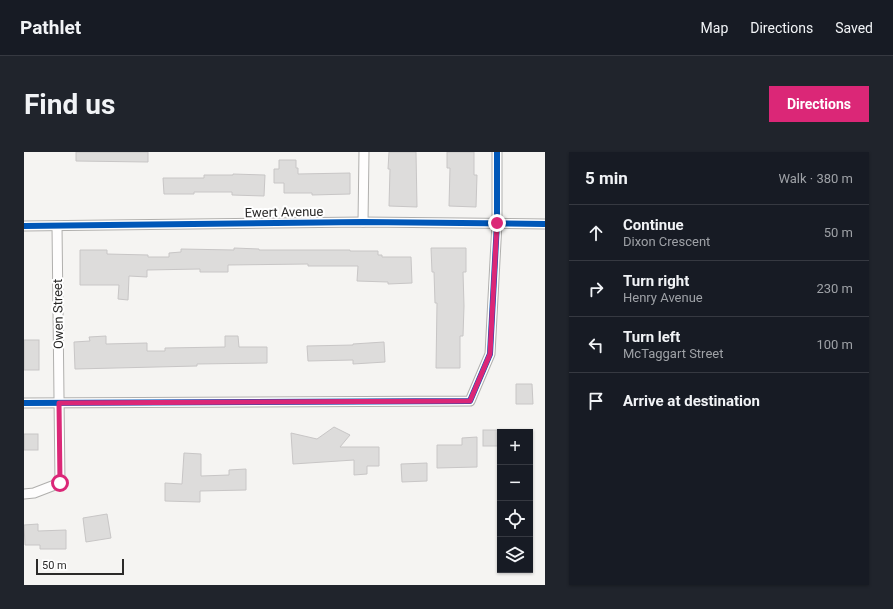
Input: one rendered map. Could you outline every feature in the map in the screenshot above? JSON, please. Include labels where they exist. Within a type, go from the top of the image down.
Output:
[{"type":"street","points":[[363,222],[364,152]]},
{"type":"street","points":[[24,403],[470,401],[490,354],[497,223],[497,152]]},
{"type":"street","name":"Ewert Avenue","points":[[24,226],[363,222],[545,224]]},
{"type":"street","name":"Owen Street","points":[[24,494],[34,493],[60,483],[56,226]]},
{"type":"building","points":[[76,152],[148,152],[148,162],[76,161]]},
{"type":"building","points":[[389,152],[416,152],[417,207],[389,206]]},
{"type":"building","points":[[447,152],[474,152],[474,175],[477,175],[476,207],[449,206],[450,168],[447,168]]},
{"type":"building","points":[[279,160],[296,160],[298,174],[350,173],[350,194],[312,195],[312,193],[284,193],[284,183],[274,183],[274,169],[279,169]]},
{"type":"building","points":[[204,175],[265,175],[264,196],[232,195],[232,192],[164,194],[163,178],[204,178]]},
{"type":"building","points":[[234,248],[259,250],[378,251],[378,255],[382,255],[382,257],[411,257],[412,283],[388,284],[388,282],[357,281],[358,266],[308,266],[308,264],[228,265],[228,272],[200,272],[200,269],[147,270],[147,277],[129,276],[128,300],[118,299],[119,285],[80,285],[80,250],[107,250],[107,254],[169,257],[169,253],[181,252],[181,249],[234,250]]},
{"type":"building","points":[[431,248],[466,248],[466,272],[463,272],[464,306],[463,336],[460,336],[460,368],[436,368],[437,303],[435,303],[434,272],[432,272]]},
{"type":"building","points":[[106,336],[106,344],[147,343],[147,351],[165,351],[165,348],[225,347],[225,336],[238,336],[239,347],[267,347],[267,363],[75,369],[74,342],[90,341],[89,337]]},
{"type":"building","points":[[24,340],[39,340],[39,370],[24,370]]},
{"type":"building","points":[[384,342],[385,362],[353,364],[353,360],[308,361],[307,346],[353,345]]},
{"type":"building","points":[[516,384],[532,384],[533,404],[516,404]]},
{"type":"building","points":[[334,427],[350,435],[340,447],[379,447],[379,466],[367,466],[367,474],[354,475],[354,460],[293,464],[291,433],[317,439]]},
{"type":"building","points":[[483,430],[497,430],[497,446],[483,446]]},
{"type":"building","points":[[24,434],[38,434],[38,450],[24,450]]},
{"type":"building","points":[[477,437],[477,467],[437,468],[437,445],[462,445],[462,438]]},
{"type":"building","points":[[184,453],[201,454],[201,476],[229,475],[229,470],[246,469],[246,490],[200,491],[200,502],[165,501],[165,483],[182,484]]},
{"type":"building","points":[[427,463],[427,481],[402,482],[401,464]]},
{"type":"building","points":[[107,514],[111,538],[86,542],[83,518]]},
{"type":"building","points":[[38,524],[38,531],[66,530],[66,549],[40,549],[40,545],[25,545],[24,525]]},
{"type":"cycle path","points":[[24,403],[470,401],[490,354],[497,223],[497,152]]},
{"type":"cycle path","points":[[24,226],[363,222],[545,224]]},
{"type":"route","points":[[60,483],[59,403],[470,401],[490,354],[497,223]]}]
